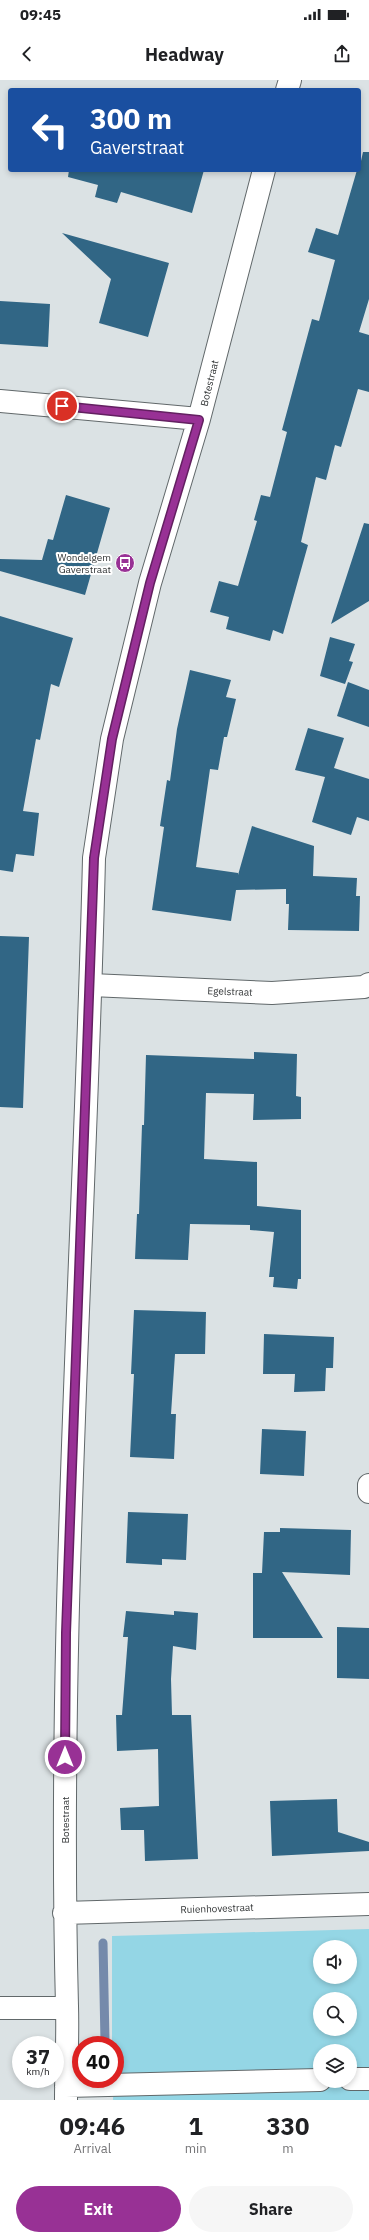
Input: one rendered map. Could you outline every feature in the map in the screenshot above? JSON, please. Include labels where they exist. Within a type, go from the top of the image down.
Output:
[{"type":"street","name":"Botestraat","points":[[66,2093],[67,2008],[64,1913],[66,1633],[91,985],[94,858],[112,739],[150,583],[199,420],[263,172]]},
{"type":"street","points":[[0,401],[199,420]]},
{"type":"street","name":"Egelstraat","points":[[91,985],[272,993],[364,987],[369,984]]},
{"type":"street","points":[[369,1485],[369,1492]]},
{"type":"street","name":"Ruienhovestraat","points":[[64,1913],[369,1904]]},
{"type":"street","points":[[0,2008],[67,2008]]},
{"type":"street","points":[[357,2080],[369,2079]]},
{"type":"street","points":[[66,2093],[313,2080]]},
{"type":"shaded area","points":[[369,1929],[369,2100],[113,2100],[113,2088],[124,2088],[124,2036],[112,2036],[112,1936]]},
{"type":"building","points":[[363,152],[369,152],[369,299],[359,332],[369,335],[369,392],[358,389],[341,447],[335,445],[326,480],[316,477],[301,542],[308,545],[283,634],[273,630],[270,641],[226,629],[229,617],[210,612],[219,581],[238,586],[257,521],[254,520],[261,495],[270,497],[287,432],[282,430],[312,319],[319,321],[335,260],[308,252],[316,228],[338,235],[356,172],[361,172]]},
{"type":"building","points":[[69,172],[203,172],[192,213],[121,192],[117,203],[95,197],[98,185],[68,177]]},
{"type":"building","points":[[62,233],[169,263],[148,337],[99,323],[111,279]]},
{"type":"building","points":[[0,301],[50,304],[48,347],[0,344]]},
{"type":"building","points":[[66,495],[110,508],[85,595],[0,571],[0,559],[42,560],[48,539],[53,540]]},
{"type":"building","points":[[364,523],[369,524],[369,601],[331,624]]},
{"type":"building","points":[[0,616],[73,638],[59,687],[51,684],[40,740],[36,739],[23,811],[39,813],[34,856],[16,854],[13,872],[0,870]]},
{"type":"building","points":[[330,637],[355,644],[349,661],[353,662],[345,684],[320,676]]},
{"type":"building","points":[[190,670],[231,680],[226,697],[236,699],[227,737],[224,737],[218,770],[210,769],[196,867],[238,873],[238,875],[252,826],[314,846],[313,876],[357,878],[356,896],[360,896],[359,931],[288,930],[289,904],[286,904],[286,889],[236,890],[231,921],[152,910],[164,827],[160,826],[167,780],[170,781],[177,729]]},
{"type":"building","points":[[348,682],[369,690],[369,727],[337,716]]},
{"type":"building","points":[[308,728],[344,738],[334,768],[369,779],[369,821],[357,817],[351,835],[312,822],[325,777],[295,770]]},
{"type":"building","points":[[0,936],[29,937],[23,1108],[0,1107]]},
{"type":"building","points":[[254,1052],[297,1054],[296,1096],[301,1097],[301,1119],[253,1120],[254,1094],[206,1093],[204,1159],[257,1162],[257,1206],[301,1210],[301,1279],[298,1279],[297,1289],[273,1287],[274,1277],[269,1277],[274,1232],[250,1230],[250,1225],[190,1224],[188,1260],[135,1259],[137,1214],[139,1214],[142,1125],[144,1125],[146,1055],[254,1059]]},
{"type":"building","points":[[134,1310],[206,1312],[205,1354],[175,1354],[171,1414],[176,1414],[174,1459],[130,1457],[134,1374],[131,1374]]},
{"type":"building","points":[[264,1334],[334,1337],[333,1368],[326,1368],[325,1391],[294,1392],[295,1374],[263,1374]]},
{"type":"building","points":[[262,1429],[306,1431],[304,1476],[260,1474]]},
{"type":"building","points":[[128,1512],[188,1514],[186,1560],[162,1559],[162,1565],[126,1563]]},
{"type":"building","points":[[280,1528],[351,1530],[350,1575],[282,1572],[323,1638],[253,1638],[253,1573],[262,1573],[264,1532],[280,1532]]},
{"type":"building","points":[[126,1611],[174,1615],[174,1611],[198,1613],[196,1650],[173,1646],[171,1679],[172,1715],[191,1715],[198,1859],[145,1861],[144,1830],[121,1830],[120,1808],[159,1806],[158,1749],[117,1751],[116,1715],[122,1715],[128,1637],[123,1637]]},
{"type":"building","points":[[337,1627],[369,1628],[369,1679],[337,1678]]},
{"type":"building","points":[[337,1799],[338,1832],[369,1842],[369,1851],[272,1856],[270,1801]]},
{"type":"waterway","points":[[103,1943],[105,2036]]},
{"type":"place","name":"Wondelgem Gaverstraat","points":[[125,563]]},
{"type":"route","points":[[62,406],[199,420],[150,583],[112,739],[94,858],[91,985],[66,1633],[65,1757]]}]
